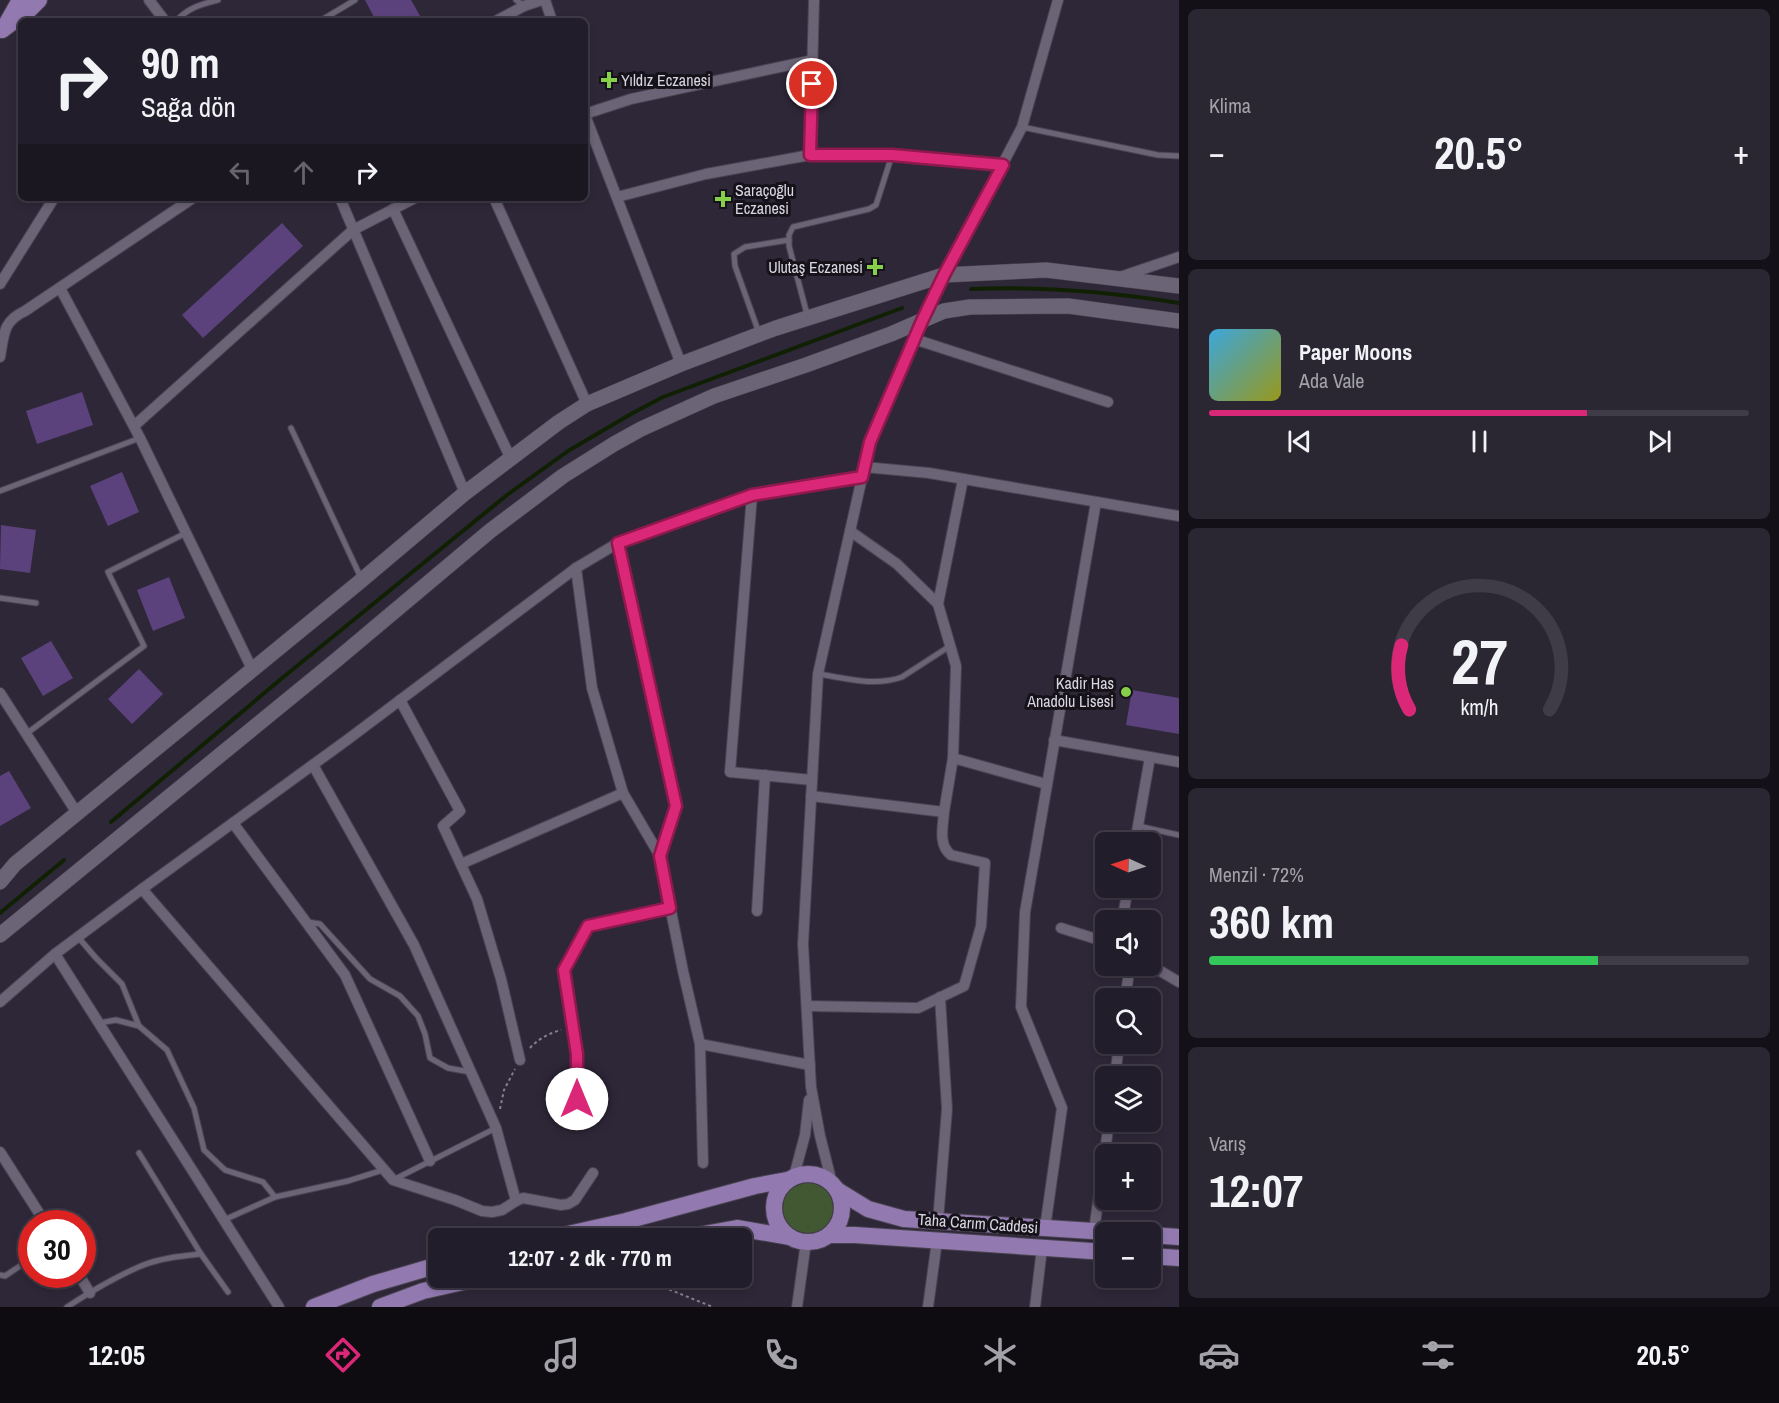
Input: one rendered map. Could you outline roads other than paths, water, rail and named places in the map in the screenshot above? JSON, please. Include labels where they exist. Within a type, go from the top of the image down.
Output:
[{"type":"main road","points":[[1,32],[20,0]]},
{"type":"main road","points":[[19,18],[39,0]]},
{"type":"main road","points":[[1,32],[18,19]]},
{"type":"main road","points":[[0,882],[15,864],[465,493],[510,457],[587,404],[681,364],[759,335],[944,275],[1046,270],[1179,286]]},
{"type":"main road","points":[[0,935],[490,531],[563,476],[614,444],[714,396],[891,334],[944,310],[970,307],[1068,306],[1179,321]]},
{"type":"main road","points":[[595,1228],[810,1173],[818,1174],[835,1186],[841,1197],[842,1214],[835,1229],[829,1235],[814,1242],[752,1231]]},
{"type":"main road","points":[[790,1178],[776,1193],[773,1210],[778,1226],[798,1240]]},
{"type":"main road","name":"Taha Carım Caddesi","points":[[835,1186],[868,1209],[904,1219],[1094,1231]]},
{"type":"main road","name":"Taha Carım Caddesi","points":[[829,1235],[1095,1251]]},
{"type":"main road","points":[[1161,1235],[1179,1236]]},
{"type":"main road","points":[[1161,1257],[1179,1258]]},
{"type":"main road","points":[[314,1307],[373,1284],[428,1267]]},
{"type":"main road","points":[[380,1307],[436,1288]]},
{"type":"street","points":[[149,0],[163,18]]},
{"type":"street","points":[[500,18],[520,3],[543,0],[551,18]]},
{"type":"street","points":[[810,155],[814,0]]},
{"type":"street","points":[[835,1186],[820,1136],[811,1087],[803,944],[818,674],[870,442],[944,275],[1022,127],[1058,0]]},
{"type":"street","points":[[588,114],[631,99],[813,60]]},
{"type":"street","points":[[588,123],[681,364]]},
{"type":"street","points":[[617,197],[706,174],[810,155],[892,155],[1003,165]]},
{"type":"street","points":[[0,284],[52,201]]},
{"type":"street","points":[[0,357],[3,336],[13,316],[25,311],[189,201]]},
{"type":"street","points":[[341,201],[465,493]]},
{"type":"street","points":[[134,426],[353,230],[409,201]]},
{"type":"street","points":[[495,201],[587,404]]},
{"type":"street","points":[[393,209],[510,457]]},
{"type":"street","points":[[1117,278],[1179,257]]},
{"type":"street","points":[[60,288],[134,426],[252,669]]},
{"type":"street","points":[[0,314],[9,322]]},
{"type":"street","points":[[914,339],[1108,402]]},
{"type":"street","points":[[0,1002],[55,954],[142,889],[313,765],[576,568],[618,543],[752,495],[863,472],[929,473],[1179,516]]},
{"type":"street","points":[[807,1006],[918,1008],[964,986],[981,926],[985,863],[951,855],[943,843],[944,812],[953,758],[956,666],[938,604],[963,479]]},
{"type":"street","points":[[752,495],[730,772],[812,780]]},
{"type":"street","points":[[1045,1228],[1062,1108],[1021,1007],[1025,912],[1096,502]]},
{"type":"street","points":[[850,531],[897,564],[938,604]]},
{"type":"street","points":[[618,543],[676,806],[660,856]]},
{"type":"street","points":[[576,568],[592,688],[623,793],[660,856],[700,1044],[703,1163]]},
{"type":"street","points":[[0,693],[77,813]]},
{"type":"street","points":[[400,700],[460,811],[443,826],[477,899],[501,978],[520,1060]]},
{"type":"street","points":[[1054,740],[1179,762]]},
{"type":"street","points":[[1137,832],[1150,757]]},
{"type":"street","points":[[953,758],[1046,784]]},
{"type":"street","points":[[313,765],[414,945],[496,1128],[516,1201]]},
{"type":"street","points":[[757,911],[765,775]]},
{"type":"street","points":[[461,864],[623,793]]},
{"type":"street","points":[[811,796],[944,812]]},
{"type":"street","points":[[233,823],[345,975],[430,1161]]},
{"type":"street","points":[[142,889],[393,1180],[482,1211],[492,1212],[502,1210],[523,1198],[561,1205],[568,1204],[575,1200],[593,1173]]},
{"type":"street","points":[[577,1122],[577,1054],[564,970],[588,926],[670,908]]},
{"type":"street","points":[[1061,928],[1095,939]]},
{"type":"street","points":[[55,954],[279,1307]]},
{"type":"street","points":[[1161,971],[1179,982]]},
{"type":"street","points":[[938,1221],[947,1109],[940,997]]},
{"type":"street","points":[[700,1044],[810,1065]]},
{"type":"street","points":[[790,1178],[805,1135],[811,1087]]},
{"type":"street","points":[[1094,1231],[1108,1132]]},
{"type":"street","points":[[0,1152],[37,1210]]},
{"type":"street","points":[[796,1307],[798,1240]]},
{"type":"street","points":[[928,1307],[937,1241]]},
{"type":"street","points":[[1035,1307],[1042,1248]]},
{"type":"street","points":[[87,1288],[90,1293]]},
{"type":"lane","points":[[180,18],[189,10],[218,0]]},
{"type":"lane","points":[[325,18],[355,0]]},
{"type":"lane","points":[[1022,127],[1158,154],[1179,156]]},
{"type":"lane","points":[[808,318],[789,246],[789,235],[793,227],[869,209],[876,205],[892,155]]},
{"type":"lane","points":[[759,335],[735,266],[734,254],[745,247],[789,240]]},
{"type":"lane","points":[[291,428],[362,580]]},
{"type":"lane","points":[[0,491],[140,438]]},
{"type":"lane","points":[[26,734],[144,646],[108,572],[186,533]]},
{"type":"lane","points":[[0,598],[36,603]]},
{"type":"lane","points":[[818,674],[871,681],[893,681],[950,646]]},
{"type":"lane","points":[[1138,826],[1179,835]]},
{"type":"lane","points":[[306,922],[320,924],[370,979],[400,996],[418,1016],[430,1058],[448,1068],[471,1072]]},
{"type":"lane","points":[[78,937],[122,984],[140,1026],[166,1050],[194,1108],[204,1150],[225,1170],[263,1182],[275,1197]]},
{"type":"lane","points":[[99,1023],[116,1020],[140,1026]]},
{"type":"lane","points":[[393,1180],[496,1128]]},
{"type":"lane","points":[[139,1153],[201,1254],[228,1292]]},
{"type":"lane","points":[[224,1220],[275,1197],[348,1181],[384,1169]]},
{"type":"lane","points":[[67,1307],[142,1265],[174,1257],[201,1254]]},
{"type":"lane","points":[[0,1275],[5,1276],[18,1267]]},
{"type":"waterway","points":[[971,289],[1023,288],[1075,291],[1179,303]]},
{"type":"waterway","points":[[111,822],[281,679],[507,495],[568,451],[663,397],[902,308]]},
{"type":"waterway","points":[[0,913],[64,860]]},
{"type":"place","name":"Yıldız Eczanesi","points":[[609,80]]},
{"type":"place","name":"Saraçoğlu Eczanesi","points":[[723,199]]},
{"type":"place","name":"Ulutaş Eczanesi","points":[[875,267]]},
{"type":"place","name":"Kadir Has Anadolu Lisesi","points":[[1126,692]]}]
